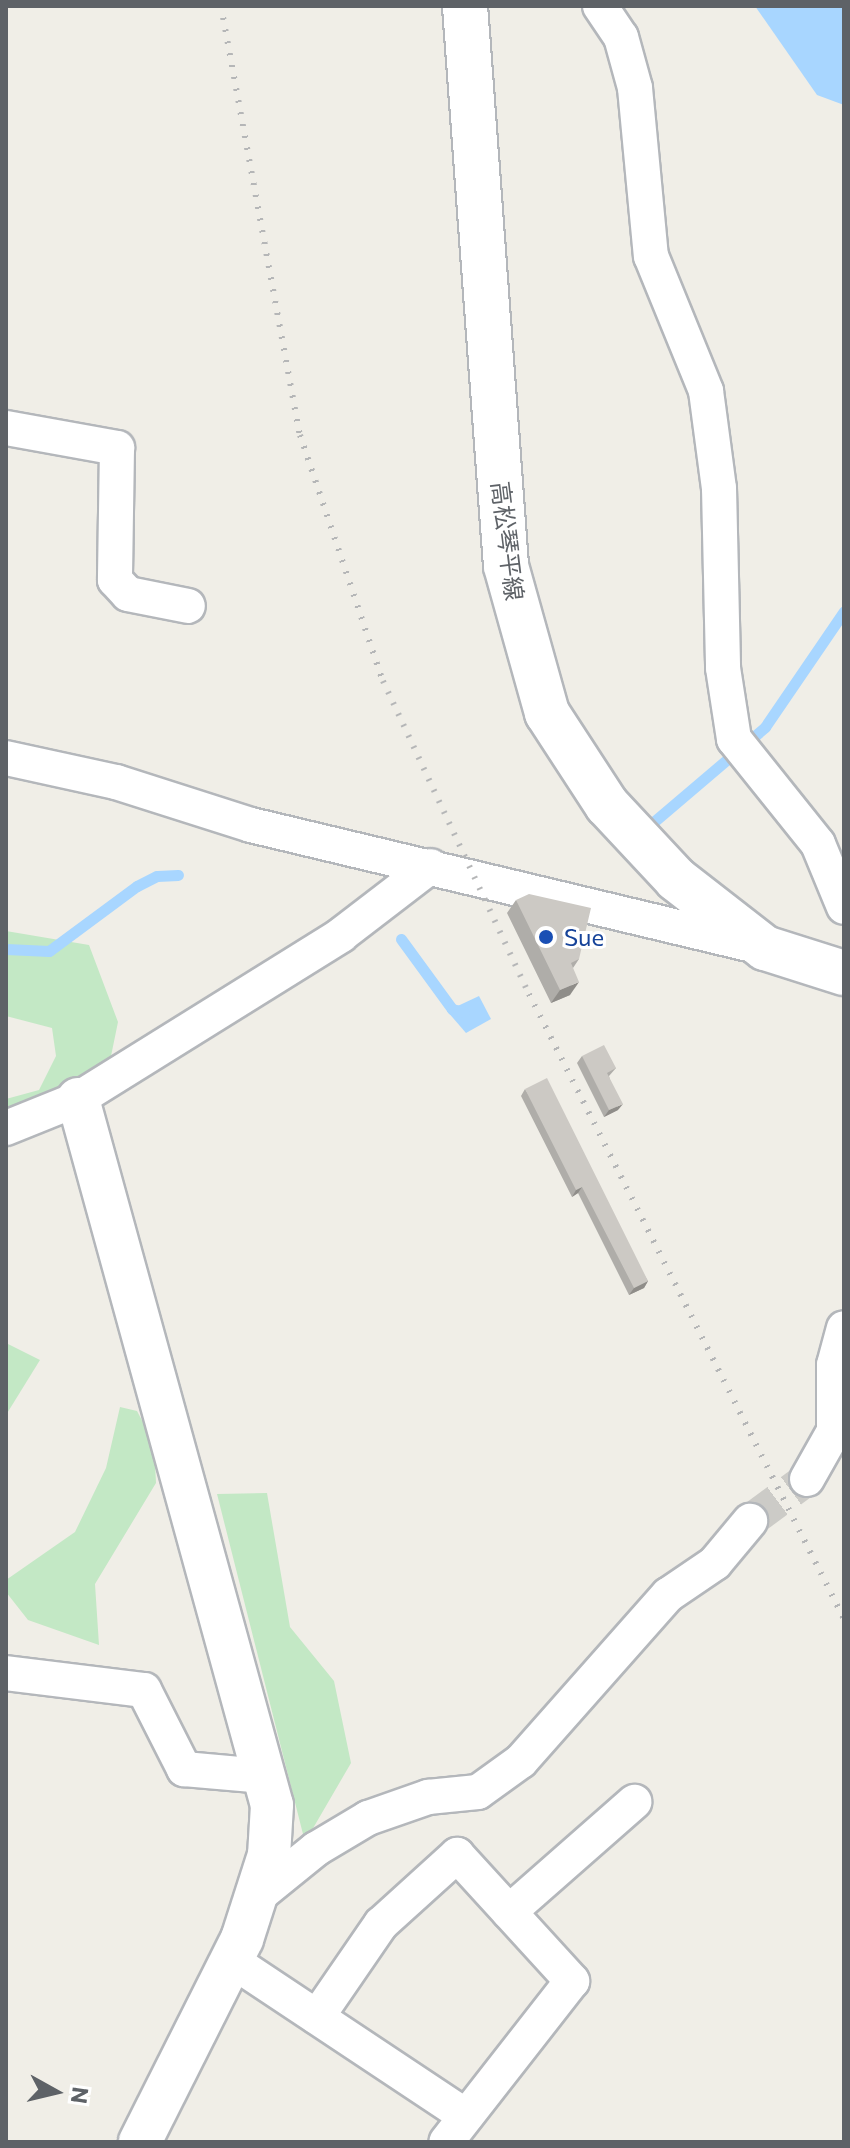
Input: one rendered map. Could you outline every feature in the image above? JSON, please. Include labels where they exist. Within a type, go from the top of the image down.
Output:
[{"type":"main road","name":"高松琴平線","points":[[465,6],[506,566],[528,657],[547,713],[607,805],[676,879],[765,948],[844,973]]},
{"type":"street","points":[[600,6],[621,37],[635,88],[651,256],[706,391],[719,488],[723,668],[739,745],[818,844],[844,907]]},
{"type":"street","points":[[6,428],[117,448],[115,580],[128,594],[188,606]]},
{"type":"street","points":[[6,758],[116,782],[251,825],[765,948]]},
{"type":"street","points":[[6,1128],[78,1099],[341,935],[431,866]]},
{"type":"street","points":[[78,1099],[272,1805],[269,1855],[258,1896],[231,1960],[140,2142]]},
{"type":"street","points":[[807,1479],[834,1431],[834,1365],[844,1328]]},
{"type":"street","points":[[258,1896],[316,1849],[368,1818],[428,1797],[478,1792],[521,1761],[668,1595],[715,1563],[750,1521]]},
{"type":"street","points":[[6,1673],[144,1690],[184,1769],[262,1776]]},
{"type":"street","points":[[509,1912],[634,1802]]},
{"type":"street","points":[[231,1960],[317,2017],[456,2129],[572,1981],[457,1855],[381,1924],[317,2017]]},
{"type":"green space","points":[[6,931],[89,945],[118,1022],[110,1061],[48,1096],[6,1113],[6,1099],[39,1090],[56,1056],[52,1028],[6,1016]]},
{"type":"green space","points":[[6,1343],[40,1360],[6,1415]]},
{"type":"green space","points":[[120,1407],[137,1411],[154,1443],[156,1483],[95,1584],[99,1645],[28,1620],[6,1592],[6,1580],[75,1532],[106,1468]]},
{"type":"green space","points":[[267,1493],[290,1627],[334,1681],[351,1763],[305,1842],[217,1494]]},
{"type":"water","points":[[755,6],[844,6],[844,105],[817,95]]},
{"type":"water","points":[[479,996],[491,1019],[466,1033],[447,1011]]},
{"type":"building","points":[[529,894],[591,908],[579,959],[571,963],[579,982],[560,990],[516,900]]},
{"type":"building","points":[[604,1045],[616,1068],[607,1073],[623,1104],[609,1110],[582,1056]]},
{"type":"building","points":[[547,1078],[648,1281],[634,1288],[582,1187],[576,1190],[525,1089]]},
{"type":"waterway","points":[[650,825],[765,727],[844,611]]},
{"type":"waterway","points":[[6,949],[49,951],[137,886],[157,876],[178,875]]},
{"type":"waterway","points":[[401,939],[452,1009],[464,1012]]},
{"type":"tunnel","points":[[750,1521],[807,1479]]},
{"type":"railway","points":[[221,6],[300,435],[383,681],[529,994],[844,1619]]},
{"type":"place","name":"Sue","points":[[546,937]]}]
